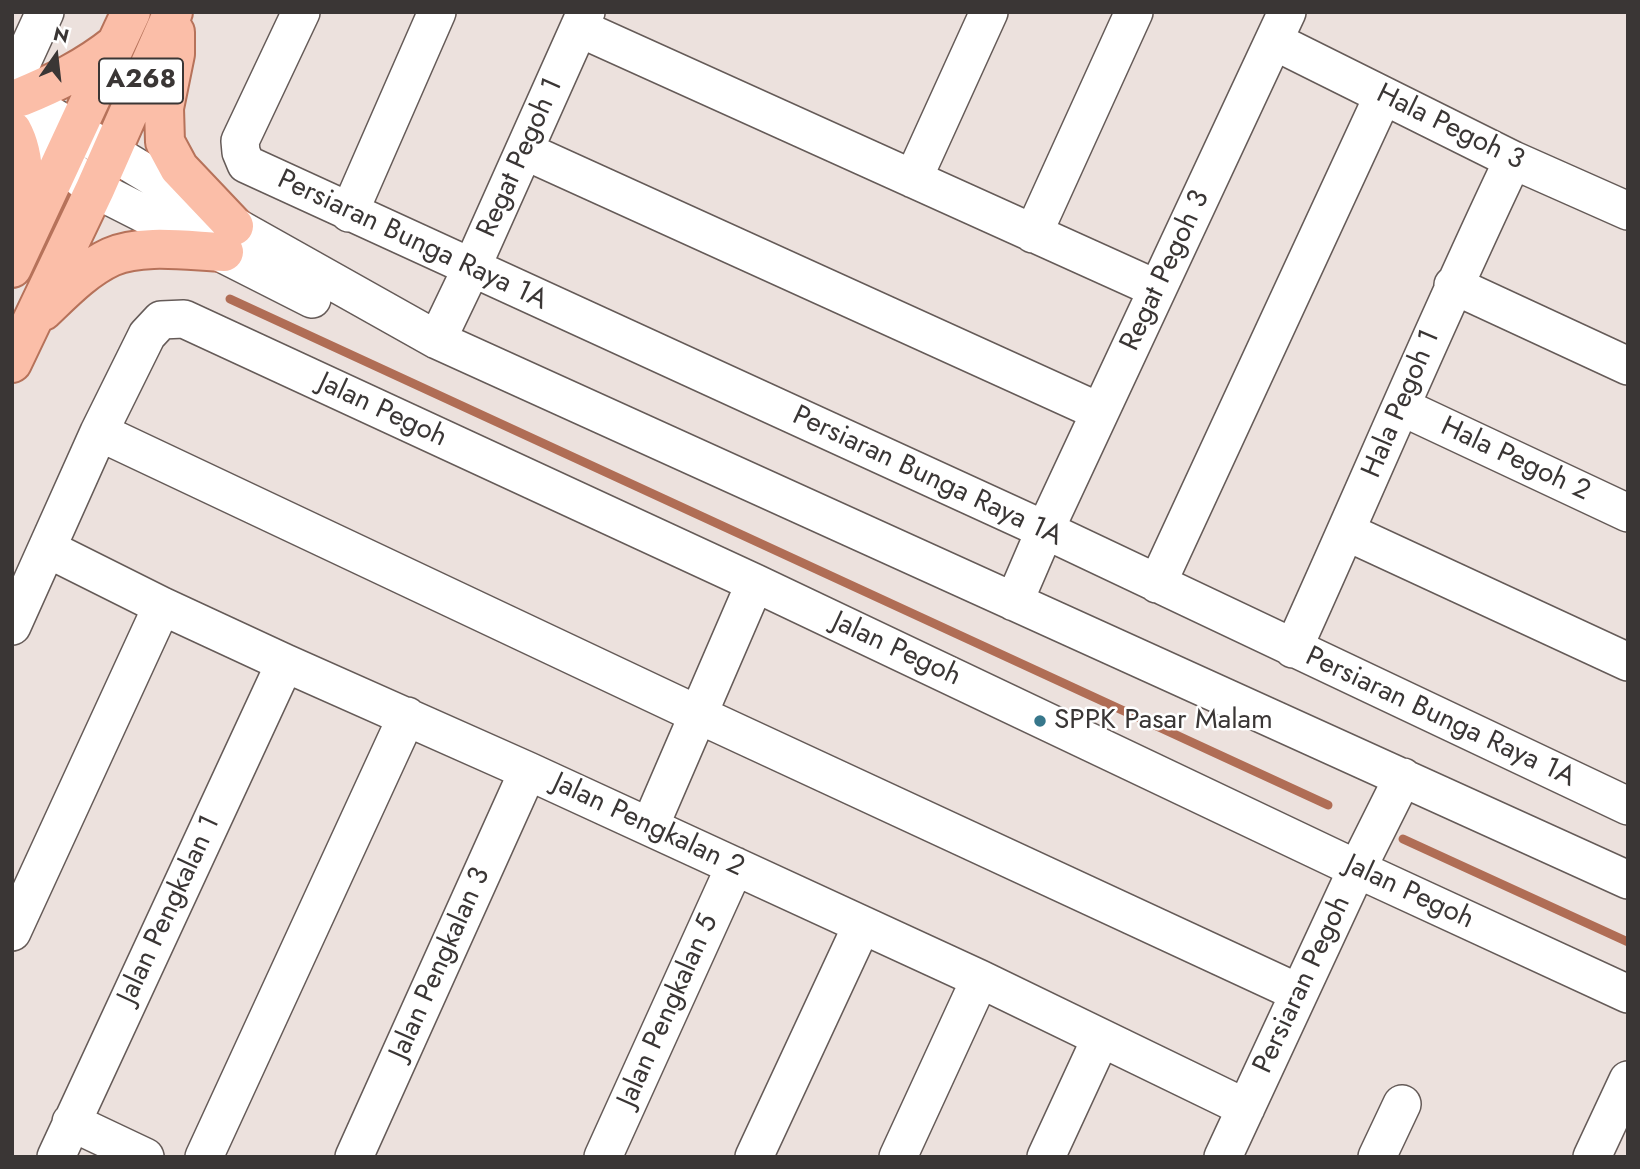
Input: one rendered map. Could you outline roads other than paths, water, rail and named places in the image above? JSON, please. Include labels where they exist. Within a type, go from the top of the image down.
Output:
[{"type":"main road","name":"A268","points":[[12,363],[95,189],[174,12]]},
{"type":"main road","points":[[29,324],[85,273],[112,257],[136,250],[229,239],[179,168],[165,142],[164,108],[175,54],[174,12]]},
{"type":"main road","name":"A268","points":[[12,268],[124,28]]},
{"type":"main road","points":[[12,241],[23,188],[23,160],[14,106],[95,61],[124,28]]},
{"type":"street","name":"Persiaran Bunga Raya 1A","points":[[301,12],[240,141],[246,164],[1045,530],[1628,806]]},
{"type":"street","points":[[349,213],[437,12]]},
{"type":"street","points":[[914,179],[989,12]]},
{"type":"street","points":[[1033,234],[1134,12]]},
{"type":"street","points":[[582,20],[914,179],[1157,289]]},
{"type":"street","name":"Regat Pegoh 1","points":[[437,340],[582,20]]},
{"type":"street","points":[[40,24],[14,106],[69,145],[95,189],[229,239]]},
{"type":"street","name":"Hala Pegoh 3","points":[[1280,26],[1383,96],[1513,160],[1628,211]]},
{"type":"street","name":"Regat Pegoh 3","points":[[1014,602],[1280,26]]},
{"type":"street","points":[[1157,584],[1383,96]]},
{"type":"street","points":[[69,145],[110,151],[229,239],[336,311],[400,341],[437,340],[1628,880]]},
{"type":"street","points":[[525,150],[1100,412]]},
{"type":"street","name":"Hala Pegoh 1","points":[[1293,649],[1402,407],[1453,285],[1513,160]]},
{"type":"street","points":[[1453,285],[1628,366]]},
{"type":"street","name":"Jalan Pegoh","points":[[99,432],[147,335],[161,320],[184,319],[755,583],[1357,869],[1628,993]]},
{"type":"street","name":"Hala Pegoh 2","points":[[1402,407],[1628,513]]},
{"type":"street","points":[[12,626],[99,432],[1298,993]]},
{"type":"street","points":[[1347,532],[1628,662]]},
{"type":"street","name":"Jalan Pengkalan 2","points":[[48,549],[285,663],[528,771],[980,979],[1246,1108]]},
{"type":"street","points":[[650,827],[755,583]]},
{"type":"street","points":[[12,932],[162,606]]},
{"type":"street","name":"Jalan Pengkalan 1","points":[[56,1157],[285,663]]},
{"type":"street","points":[[204,1157],[407,716]]},
{"type":"street","name":"Jalan Pengkalan 3","points":[[354,1157],[528,771]]},
{"type":"street","name":"Persiaran Pegoh","points":[[1223,1157],[1298,993],[1403,777]]},
{"type":"street","name":"Jalan Pengkalan 5","points":[[603,1157],[735,866]]},
{"type":"street","points":[[754,1157],[862,925]]},
{"type":"street","points":[[898,1157],[980,979]]},
{"type":"street","points":[[1046,1157],[1101,1038]]},
{"type":"street","points":[[1592,1157],[1628,1080]]},
{"type":"street","points":[[1377,1157],[1402,1104]]},
{"type":"street","points":[[71,1122],[145,1157]]},
{"type":"waterway","points":[[230,299],[1328,805]]},
{"type":"waterway","points":[[1403,839],[1628,942]]},
{"type":"place","name":"SPPK Pasar Malam","points":[[1040,721]]}]
